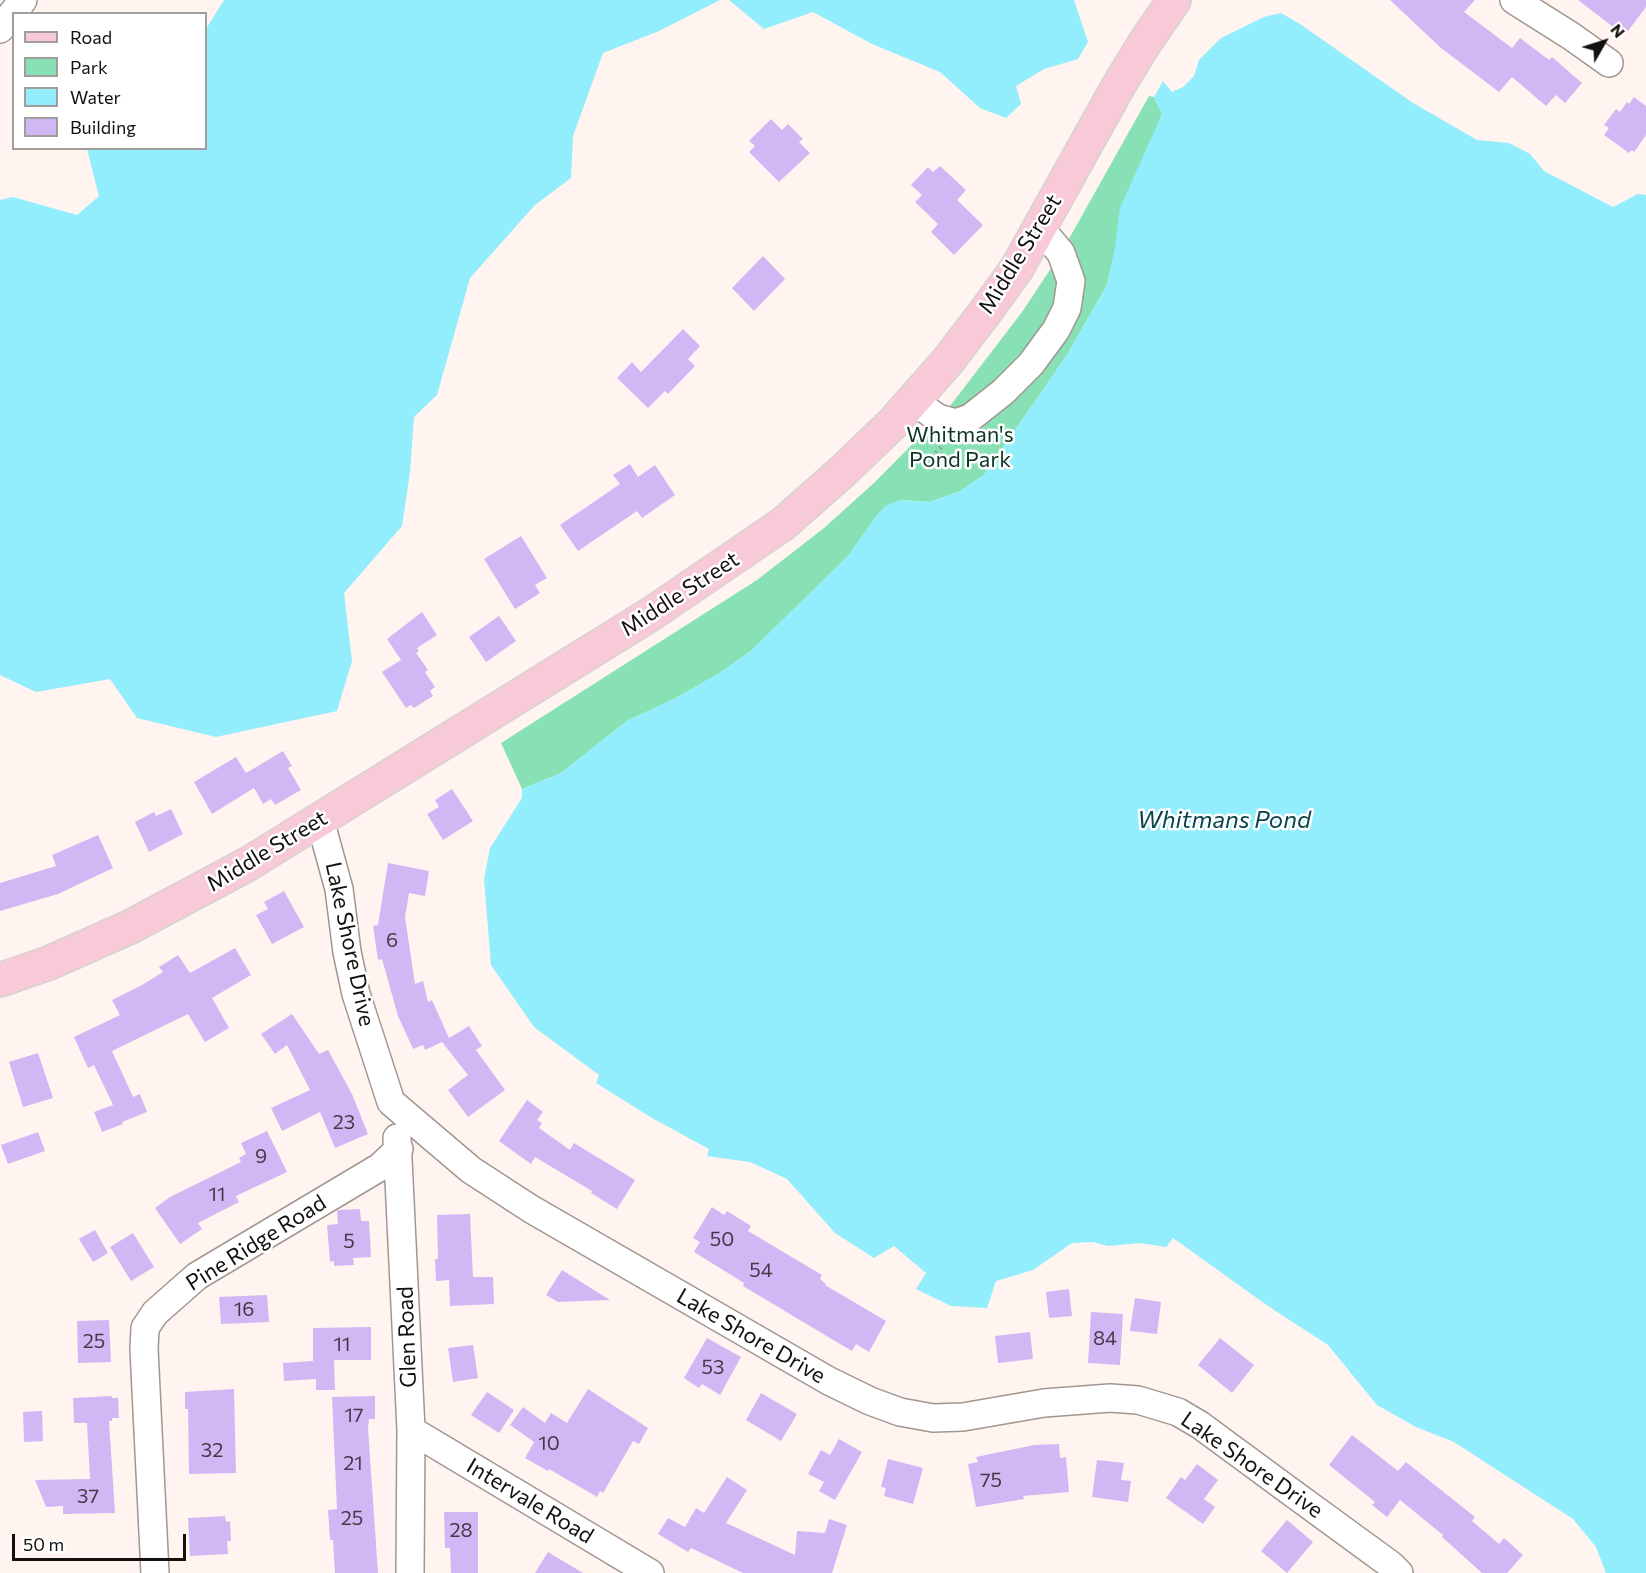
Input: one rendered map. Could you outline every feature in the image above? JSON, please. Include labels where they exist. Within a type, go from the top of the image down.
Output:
[{"type":"main road","name":"Middle Street","points":[[0,980],[49,963],[130,927],[248,864],[651,614],[783,524],[844,470],[913,401],[947,362],[986,311],[1017,268],[1143,44],[1174,0]]},
{"type":"street","points":[[14,12],[24,0]]},
{"type":"street","points":[[1514,0],[1609,63]]},
{"type":"street","points":[[0,29],[12,14]]},
{"type":"street","points":[[913,401],[938,418],[956,423],[970,418],[1003,392],[1030,364],[1056,330],[1067,308],[1071,281],[1061,253],[1040,228]]},
{"type":"street","name":"Lake Shore Drive","points":[[320,819],[339,889],[356,994],[391,1102],[471,1170],[531,1209],[829,1381],[870,1401],[900,1412],[933,1418],[963,1417],[1044,1403],[1110,1398],[1138,1400],[1178,1412],[1200,1425],[1391,1565],[1398,1573]]},
{"type":"street","name":"Glen Road","points":[[391,1102],[399,1149],[411,1430],[410,1573]]},
{"type":"street","name":"Pine Ridge Road","points":[[155,1573],[144,1349],[145,1328],[155,1312],[197,1276],[380,1167],[399,1149]]},
{"type":"street","name":"Intervale Road","points":[[411,1430],[650,1573]]},
{"type":"path","points":[[936,453],[943,445]]},
{"type":"green space","name":"Whitman's Pond Park","points":[[1149,96],[1154,97],[1162,114],[1114,254],[1107,285],[1067,355],[984,475],[960,491],[930,502],[900,500],[877,515],[849,555],[751,651],[718,674],[676,698],[627,721],[561,773],[522,789],[501,743],[757,580],[824,528],[875,482],[950,406],[1022,312],[1061,253]]},
{"type":"water","points":[[224,0],[720,0],[659,31],[603,53],[573,136],[571,178],[535,205],[470,278],[437,395],[414,417],[410,472],[402,526],[344,593],[352,661],[337,711],[216,737],[137,718],[110,679],[36,692],[0,675],[0,200],[13,197],[77,215],[99,196],[87,150],[207,150],[207,27]]},
{"type":"water","points":[[729,0],[1074,0],[1088,42],[1078,59],[1044,69],[1016,86],[1021,104],[1006,118],[980,108],[940,72],[872,44],[813,12],[764,29]]},
{"type":"water","name":"Whitmans Pond","points":[[1281,13],[1413,103],[1477,140],[1509,143],[1530,154],[1544,171],[1613,207],[1638,194],[1646,195],[1646,1573],[1606,1573],[1596,1547],[1573,1519],[1454,1442],[1416,1427],[1377,1405],[1328,1345],[1268,1306],[1173,1238],[1166,1247],[1140,1243],[1108,1246],[1093,1242],[1072,1243],[1033,1270],[996,1281],[987,1308],[951,1306],[916,1289],[926,1273],[894,1246],[874,1258],[835,1233],[787,1179],[750,1162],[707,1156],[709,1149],[652,1118],[596,1083],[599,1075],[534,1027],[491,965],[484,879],[490,848],[522,798],[522,789],[561,773],[627,721],[676,698],[718,674],[751,651],[849,555],[885,506],[900,500],[930,502],[960,491],[984,475],[1067,355],[1107,285],[1120,208],[1162,114],[1154,97],[1163,81],[1172,92],[1183,87],[1194,76],[1199,60],[1221,38],[1264,17]]},
{"type":"building","points":[[1390,0],[1475,0],[1464,12],[1512,48],[1520,38],[1549,60],[1552,57],[1582,83],[1565,103],[1556,95],[1546,106],[1512,77],[1499,92],[1441,48]]},
{"type":"building","points":[[1578,0],[1646,0],[1646,7],[1628,31],[1624,29],[1621,33]]},
{"type":"building","points":[[1634,97],[1646,106],[1646,135],[1634,152],[1632,150],[1629,153],[1604,135],[1609,128],[1604,125],[1616,109],[1620,112]]},
{"type":"building","points":[[771,119],[782,130],[788,124],[803,139],[799,142],[810,153],[779,182],[749,152],[755,146],[749,141]]},
{"type":"building","points":[[940,166],[966,190],[957,200],[983,225],[954,255],[931,232],[938,224],[915,202],[922,195],[911,185],[928,167],[933,172]]},
{"type":"building","points":[[763,256],[785,279],[754,311],[732,288]]},
{"type":"building","points":[[683,329],[700,346],[688,359],[695,366],[668,394],[665,391],[648,408],[617,378],[632,362],[641,372]]},
{"type":"building","points":[[630,464],[638,477],[655,465],[675,495],[642,518],[637,511],[578,551],[560,525],[620,484],[613,475]]},
{"type":"building","points":[[521,536],[547,578],[535,585],[540,593],[515,609],[484,559]]},
{"type":"building","points":[[422,612],[437,635],[417,648],[419,651],[416,653],[428,670],[425,672],[435,687],[430,691],[433,696],[414,708],[411,705],[406,708],[382,672],[401,660],[387,639]]},
{"type":"building","points":[[499,616],[516,641],[486,662],[469,637]]},
{"type":"building","points":[[283,751],[292,766],[288,768],[301,790],[275,805],[271,799],[263,804],[254,788],[212,814],[194,782],[236,757],[246,773]]},
{"type":"building","points":[[452,789],[473,821],[443,840],[427,814],[439,807],[435,800]]},
{"type":"building","points":[[171,809],[183,834],[149,852],[135,822],[154,812],[156,816]]},
{"type":"building","points":[[98,835],[113,868],[58,894],[0,911],[0,883],[56,866],[52,855]]},
{"type":"building","points":[[388,863],[429,871],[425,896],[409,893],[405,917],[415,984],[423,981],[428,1002],[432,1000],[449,1038],[469,1026],[482,1046],[476,1050],[505,1090],[468,1117],[448,1090],[468,1075],[442,1042],[425,1050],[423,1045],[413,1049],[398,1016],[382,959],[378,960],[373,926],[378,925]]},
{"type":"building","points":[[284,891],[304,927],[272,944],[256,915],[268,909],[264,902]]},
{"type":"building","points":[[235,948],[251,975],[212,998],[229,1028],[205,1042],[188,1014],[112,1051],[133,1097],[140,1094],[147,1112],[102,1132],[94,1112],[113,1105],[94,1065],[88,1068],[74,1037],[120,1015],[112,1000],[163,972],[159,967],[178,955],[190,973]]},
{"type":"building","points":[[292,1014],[319,1054],[328,1050],[352,1094],[368,1134],[335,1148],[320,1112],[282,1131],[271,1108],[310,1090],[287,1045],[275,1054],[261,1034]]},
{"type":"building","points":[[38,1053],[53,1098],[23,1107],[9,1062]]},
{"type":"building","points":[[527,1100],[543,1112],[537,1120],[542,1123],[539,1128],[570,1150],[574,1143],[635,1180],[617,1209],[591,1193],[592,1191],[535,1157],[531,1164],[499,1141]]},
{"type":"building","points":[[267,1131],[287,1172],[236,1196],[239,1202],[198,1223],[202,1229],[180,1244],[155,1208],[170,1197],[241,1162],[239,1158],[246,1154],[241,1143]]},
{"type":"building","points":[[38,1132],[45,1151],[8,1164],[1,1145]]},
{"type":"building","points":[[712,1207],[724,1215],[727,1211],[751,1226],[748,1231],[822,1275],[820,1279],[825,1285],[886,1321],[869,1352],[856,1344],[852,1351],[743,1286],[744,1283],[694,1252],[700,1242],[693,1238]]},
{"type":"building","points":[[360,1209],[361,1221],[369,1221],[371,1257],[353,1258],[354,1265],[334,1266],[334,1261],[330,1262],[327,1225],[338,1224],[337,1211],[339,1210]]},
{"type":"building","points":[[470,1214],[473,1277],[493,1277],[494,1304],[450,1306],[449,1280],[436,1281],[437,1215]]},
{"type":"building","points":[[95,1230],[108,1253],[93,1262],[79,1239]]},
{"type":"building","points":[[133,1233],[154,1267],[131,1281],[110,1247]]},
{"type":"building","points":[[562,1270],[610,1300],[558,1302],[546,1295]]},
{"type":"building","points":[[1069,1289],[1072,1316],[1049,1318],[1046,1292]]},
{"type":"building","points":[[267,1295],[269,1322],[221,1324],[219,1297]]},
{"type":"building","points":[[1135,1298],[1161,1302],[1157,1334],[1130,1331]]},
{"type":"building","points":[[1091,1312],[1123,1314],[1120,1365],[1088,1363]]},
{"type":"building","points":[[109,1320],[111,1362],[78,1363],[77,1321]]},
{"type":"building","points":[[371,1327],[371,1360],[334,1360],[335,1390],[316,1390],[316,1379],[284,1381],[283,1363],[313,1361],[313,1328]]},
{"type":"building","points":[[1030,1332],[1033,1359],[998,1363],[995,1336]]},
{"type":"building","points":[[707,1338],[741,1357],[720,1395],[702,1384],[699,1388],[684,1378]]},
{"type":"building","points":[[1220,1338],[1254,1365],[1232,1393],[1198,1365]]},
{"type":"building","points":[[473,1345],[478,1378],[453,1382],[448,1348]]},
{"type":"building","points":[[234,1389],[236,1473],[189,1474],[188,1409],[185,1409],[185,1392]]},
{"type":"building","points":[[588,1389],[648,1428],[639,1444],[633,1441],[603,1493],[600,1491],[597,1497],[525,1458],[534,1442],[510,1425],[523,1407],[545,1423],[551,1413],[567,1423]]},
{"type":"building","points":[[487,1392],[514,1410],[499,1433],[471,1415]]},
{"type":"building","points":[[761,1393],[797,1414],[781,1441],[746,1420]]},
{"type":"building","points":[[112,1396],[112,1398],[118,1398],[119,1418],[112,1418],[112,1421],[109,1421],[115,1513],[63,1514],[63,1506],[46,1507],[35,1480],[90,1479],[87,1423],[74,1423],[73,1398]]},
{"type":"building","points":[[375,1396],[375,1419],[369,1419],[368,1428],[378,1573],[335,1573],[328,1510],[337,1509],[332,1397]]},
{"type":"building","points":[[42,1411],[43,1441],[24,1442],[23,1412]]},
{"type":"building","points":[[1352,1435],[1398,1471],[1406,1462],[1475,1517],[1472,1521],[1499,1544],[1504,1538],[1523,1555],[1507,1573],[1482,1573],[1442,1537],[1443,1535],[1400,1500],[1387,1517],[1372,1505],[1375,1502],[1329,1465]]},
{"type":"building","points":[[839,1439],[862,1452],[835,1500],[819,1491],[824,1482],[808,1474],[821,1450],[830,1455]]},
{"type":"building","points":[[1059,1444],[1060,1458],[1066,1457],[1069,1492],[1023,1496],[1024,1499],[976,1507],[968,1464],[978,1462],[976,1457],[1034,1445]]},
{"type":"building","points":[[888,1459],[923,1468],[913,1504],[884,1496],[886,1488],[881,1487]]},
{"type":"building","points":[[1097,1460],[1124,1463],[1121,1480],[1131,1481],[1128,1502],[1092,1497]]},
{"type":"building","points":[[1197,1464],[1218,1480],[1204,1499],[1215,1507],[1203,1524],[1166,1498],[1181,1477],[1185,1480]]},
{"type":"building","points":[[727,1477],[747,1490],[726,1523],[795,1555],[797,1531],[825,1533],[829,1519],[847,1525],[832,1573],[743,1573],[691,1548],[688,1552],[658,1534],[668,1518],[685,1527],[696,1508],[704,1513]]},
{"type":"building","points":[[444,1512],[478,1512],[478,1573],[451,1573],[450,1548],[445,1548]]},
{"type":"building","points":[[225,1516],[226,1522],[230,1521],[231,1541],[227,1541],[228,1554],[190,1556],[188,1518]]},
{"type":"building","points":[[1287,1520],[1313,1542],[1287,1573],[1261,1551]]},
{"type":"building","points":[[548,1552],[583,1573],[535,1573]]}]
